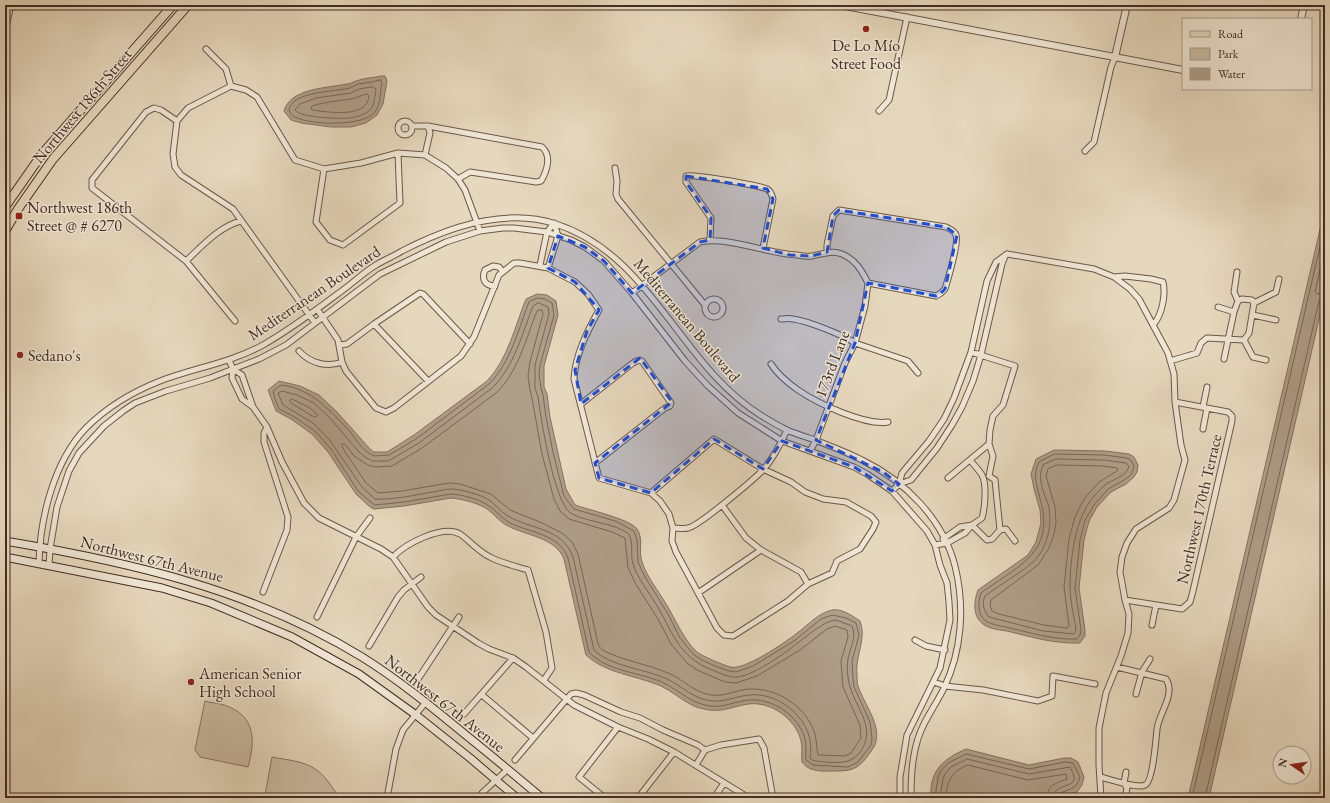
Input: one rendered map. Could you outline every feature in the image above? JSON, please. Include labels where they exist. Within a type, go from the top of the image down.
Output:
[{"type":"main road","name":"Northwest 186th Street","points":[[5,207],[42,154],[173,5]]},
{"type":"main road","name":"Northwest 186th Street","points":[[5,231],[18,209],[53,159],[188,5]]},
{"type":"main road","points":[[62,130],[72,138]]},
{"type":"main road","name":"Northwest 67th Avenue","points":[[5,541],[167,574],[231,595],[300,623],[363,658],[426,702],[542,798]]},
{"type":"main road","name":"Northwest 67th Avenue","points":[[5,557],[162,588],[211,603],[292,637],[359,674],[416,715],[517,798]]},
{"type":"street","points":[[5,31],[11,5]]},
{"type":"street","points":[[840,5],[861,7],[1182,70]]},
{"type":"street","points":[[1085,151],[1094,142],[1111,66],[1115,57],[1127,5]]},
{"type":"street","points":[[1301,18],[1304,5]]},
{"type":"street","points":[[879,111],[889,100],[907,17]]},
{"type":"street","points":[[206,49],[226,69],[231,86]]},
{"type":"street","points":[[315,323],[233,209],[181,175],[175,167],[173,154],[178,121],[188,108],[231,86],[246,90],[257,97],[295,160],[324,169],[361,163],[398,153],[425,155],[446,168],[458,179],[465,190],[480,231]]},
{"type":"street","points":[[178,121],[161,110],[154,108],[146,112],[92,180],[92,188],[186,261],[235,321]]},
{"type":"street","points":[[412,126],[428,126],[542,147],[546,151],[548,159],[545,174],[541,181],[536,182],[470,172],[458,179]]},
{"type":"street","points":[[425,155],[430,133],[428,126]]},
{"type":"street","points":[[324,169],[316,222],[330,240],[343,245],[400,203],[398,153]]},
{"type":"street","points":[[615,168],[617,181],[616,194],[618,199],[705,306]]},
{"type":"street","points":[[710,240],[711,218],[686,182],[686,176],[700,176],[745,184],[767,189],[772,193],[773,199],[763,248]]},
{"type":"street","points":[[632,293],[700,242],[710,240],[763,248],[790,255],[811,256],[827,252],[841,254],[852,259],[868,283],[936,296],[941,294],[946,289],[957,236],[954,231],[946,227],[839,210],[833,216],[827,252]]},
{"type":"street","name":"Mediterranean Boulevard","points":[[39,563],[40,547],[48,505],[58,470],[71,447],[84,430],[115,403],[131,394],[161,381],[229,360],[262,345],[309,315],[377,264],[422,240],[477,222],[503,218],[539,220],[554,224],[581,233],[623,263],[711,373],[732,394],[758,414],[787,430],[816,440],[863,460],[899,484],[921,504],[946,540],[955,566],[959,587],[961,623],[956,654],[945,686],[920,733],[915,751],[911,777],[911,798]]},
{"type":"street","points":[[186,261],[211,238],[233,223],[241,221]]},
{"type":"street","points":[[540,265],[547,232],[554,224]]},
{"type":"street","points":[[548,268],[558,236],[554,224]]},
{"type":"street","name":"Mediterranean Boulevard","points":[[49,565],[57,507],[69,471],[79,453],[94,436],[123,411],[135,403],[233,369],[259,359],[286,345],[380,274],[446,242],[480,231],[514,228],[547,232],[585,247],[604,261],[632,293],[685,361],[708,386],[738,413],[782,441],[854,466],[867,474],[892,491],[922,526],[935,545],[940,565],[947,583],[950,620],[945,650],[940,668],[907,735],[900,777],[900,798]]},
{"type":"street","points":[[892,491],[899,484],[911,480],[937,448],[962,407],[973,381],[981,355],[1002,264],[1006,254]]},
{"type":"street","points":[[899,484],[902,473],[929,441],[944,419],[957,391],[970,352],[987,281],[996,262],[1006,254],[1094,269],[1114,277],[1130,289],[1139,299],[1154,324],[1168,353],[1174,374],[1175,402],[1181,445],[1185,460],[1174,500],[1170,508],[1136,529],[1127,543],[1122,557],[1120,572],[1129,614],[1128,633],[1122,656],[1106,693],[1099,728],[1101,798]]},
{"type":"street","points":[[317,309],[336,336],[340,345],[342,362],[350,376],[376,408],[382,412],[386,412],[394,408],[461,356],[474,337],[500,275],[514,263],[540,265],[575,282],[588,294],[599,310],[587,331],[575,370],[574,379],[599,478],[651,493],[660,501],[669,514],[673,528],[672,541],[676,552],[717,628],[724,635],[733,636],[788,601],[808,584],[832,573],[837,560],[860,549],[874,529],[876,522],[871,516],[846,502],[823,499],[805,492],[791,482],[764,469],[714,439],[651,493]]},
{"type":"street","points":[[495,286],[489,286],[484,282],[483,276],[485,270],[493,266],[499,267],[503,272]]},
{"type":"street","points":[[1224,359],[1227,339],[1238,301],[1234,292],[1237,272]]},
{"type":"street","points":[[1114,277],[1125,276],[1163,282],[1165,291],[1158,319],[1154,324]]},
{"type":"street","points":[[1254,303],[1276,292],[1279,279]]},
{"type":"street","name":"173rd Lane","points":[[810,451],[816,440],[845,363],[855,343],[865,306],[868,283]]},
{"type":"street","points":[[340,345],[347,344],[420,293],[423,294],[470,344]]},
{"type":"street","points":[[1238,301],[1242,299],[1252,300],[1254,303]]},
{"type":"street","points":[[1244,340],[1249,333],[1254,303]]},
{"type":"street","points":[[1218,307],[1234,312]]},
{"type":"street","points":[[1252,315],[1276,320]]},
{"type":"street","points":[[780,319],[792,318],[804,321],[848,338],[855,343],[908,361],[918,373]]},
{"type":"street","points":[[374,324],[428,381]]},
{"type":"street","points":[[1170,361],[1197,353],[1201,343],[1207,338],[1244,340]]},
{"type":"street","points":[[1244,340],[1253,357],[1266,360]]},
{"type":"street","points":[[299,351],[304,356],[323,365],[342,362]]},
{"type":"street","points":[[970,352],[1015,366],[1003,406],[994,416],[990,430],[989,444],[993,456],[989,476],[984,479]]},
{"type":"street","points":[[229,360],[233,369],[232,378],[242,399],[253,407]]},
{"type":"street","points":[[581,404],[637,360],[642,361],[671,403],[670,406],[595,463]]},
{"type":"street","points":[[771,364],[777,373],[798,390],[829,407],[880,424],[888,422]]},
{"type":"street","points":[[233,369],[242,375],[253,407],[267,427],[282,462],[304,503],[319,518],[381,549],[393,558],[428,607],[436,615],[489,649],[513,658],[544,680],[566,700],[618,727],[648,739],[674,752],[748,798]]},
{"type":"street","points":[[1203,429],[1207,387]]},
{"type":"street","points":[[1175,402],[1205,408]]},
{"type":"street","name":"Northwest 170th Terrace","points":[[1156,605],[1182,609],[1190,602],[1192,596],[1232,421],[1232,416],[1228,412],[1205,408]]},
{"type":"street","points":[[263,592],[288,523],[285,504],[264,442],[264,433],[267,427]]},
{"type":"street","points":[[673,528],[687,529],[693,526],[722,505],[764,469],[782,441],[787,430]]},
{"type":"street","points":[[948,478],[989,444]]},
{"type":"street","points":[[935,545],[965,533],[972,525],[980,520],[982,516],[984,508],[984,479],[970,460]]},
{"type":"street","points":[[972,525],[987,540],[992,539],[1000,530],[995,480],[989,476]]},
{"type":"street","points":[[722,505],[746,538],[761,550],[801,572],[808,584]]},
{"type":"street","points":[[317,617],[356,537],[370,518]]},
{"type":"street","points":[[1000,530],[1008,530],[1015,541]]},
{"type":"street","points":[[393,558],[402,548],[414,542],[432,535],[452,531],[460,534],[489,557],[528,570],[546,632],[552,668],[544,680]]},
{"type":"street","points":[[698,593],[761,550]]},
{"type":"street","points":[[369,646],[398,597],[412,583],[421,577]]},
{"type":"street","points":[[1125,600],[1156,605],[1152,625]]},
{"type":"street","points":[[418,679],[459,617]]},
{"type":"street","points":[[915,640],[926,646],[945,650]]},
{"type":"street","points":[[464,714],[513,658]]},
{"type":"street","points":[[1136,694],[1142,672],[1150,659]]},
{"type":"street","points":[[1100,777],[1144,786],[1148,784],[1151,774],[1158,725],[1170,693],[1170,684],[1166,679],[1117,667]]},
{"type":"street","points":[[934,682],[945,686],[983,690],[1038,701],[1052,696],[1053,676],[1095,684]]},
{"type":"street","points":[[515,760],[570,694],[576,693],[584,695],[621,712],[645,720],[663,730],[698,745],[705,750]]},
{"type":"street","points":[[482,695],[533,738]]},
{"type":"street","points":[[387,798],[396,749],[403,730],[426,702]]},
{"type":"street","points":[[605,798],[579,777],[618,727]]},
{"type":"street","points":[[696,765],[705,750],[721,745],[759,739],[764,748],[773,798]]},
{"type":"street","points":[[638,798],[674,752]]},
{"type":"street","points":[[480,798],[482,793],[508,769]]},
{"type":"street","points":[[1125,798],[1127,788],[1124,783],[1126,772]]},
{"type":"street","points":[[714,798],[724,783]]},
{"type":"highlighted area","points":[[686,176],[767,189],[773,199],[763,248],[790,255],[811,256],[827,252],[833,216],[839,210],[946,227],[957,235],[945,289],[936,296],[868,283],[855,343],[816,440],[883,472],[899,484],[892,491],[854,467],[782,441],[763,469],[714,439],[651,493],[599,478],[595,463],[672,402],[640,358],[581,404],[575,370],[587,331],[599,310],[575,282],[548,268],[558,236],[585,247],[604,261],[632,293],[700,242],[710,240],[711,218],[686,182]]},
{"type":"green space","points":[[205,701],[222,704],[234,709],[242,715],[247,722],[251,729],[252,738],[251,757],[248,767],[200,757],[195,750]]},
{"type":"green space","points":[[272,757],[296,761],[308,765],[318,771],[340,798],[260,798],[265,795]]},
{"type":"water","points":[[385,76],[387,81],[383,104],[377,115],[366,123],[351,127],[331,127],[301,123],[291,120],[284,111],[288,103],[302,93]]},
{"type":"water","points":[[1325,208],[1325,293],[1209,798],[1188,798]]},
{"type":"water","points":[[537,294],[547,295],[556,301],[558,315],[544,366],[544,387],[547,394],[550,417],[566,489],[575,505],[618,518],[633,525],[637,529],[640,537],[641,558],[644,568],[692,647],[703,656],[730,667],[745,665],[754,661],[783,644],[817,617],[832,610],[843,611],[860,621],[862,628],[862,641],[857,667],[857,683],[872,716],[877,732],[874,747],[857,767],[846,770],[822,771],[813,770],[805,766],[802,762],[802,744],[794,726],[781,713],[765,705],[748,704],[719,710],[700,708],[688,703],[661,686],[612,670],[594,661],[586,655],[564,559],[554,546],[540,538],[508,526],[501,522],[484,507],[463,500],[451,498],[404,506],[374,509],[356,494],[328,452],[312,434],[291,419],[276,411],[268,390],[279,381],[300,386],[319,395],[337,412],[370,449],[374,452],[387,452],[414,435],[487,381],[506,353],[526,299]]},
{"type":"water","points":[[1054,450],[1105,451],[1129,454],[1134,457],[1138,465],[1137,472],[1134,477],[1126,484],[1111,492],[1097,507],[1089,521],[1084,540],[1079,588],[1085,630],[1085,636],[1080,643],[1034,638],[985,626],[979,621],[975,608],[978,590],[1028,555],[1036,542],[1041,523],[1040,510],[1031,474],[1036,459]]},
{"type":"water","points":[[966,749],[1029,765],[1071,758],[1078,762],[1084,777],[1082,785],[1077,792],[1056,798],[931,798],[932,780],[939,767],[951,757]]},
{"type":"place","name":"De Lo Mío Street Food","points":[[866,29]]},
{"type":"place","name":"Northwest 186th Street @ # 6270","points":[[19,216]]},
{"type":"place","name":"Sedano's","points":[[20,355]]},
{"type":"place","name":"American Senior High School","points":[[191,682]]}]
